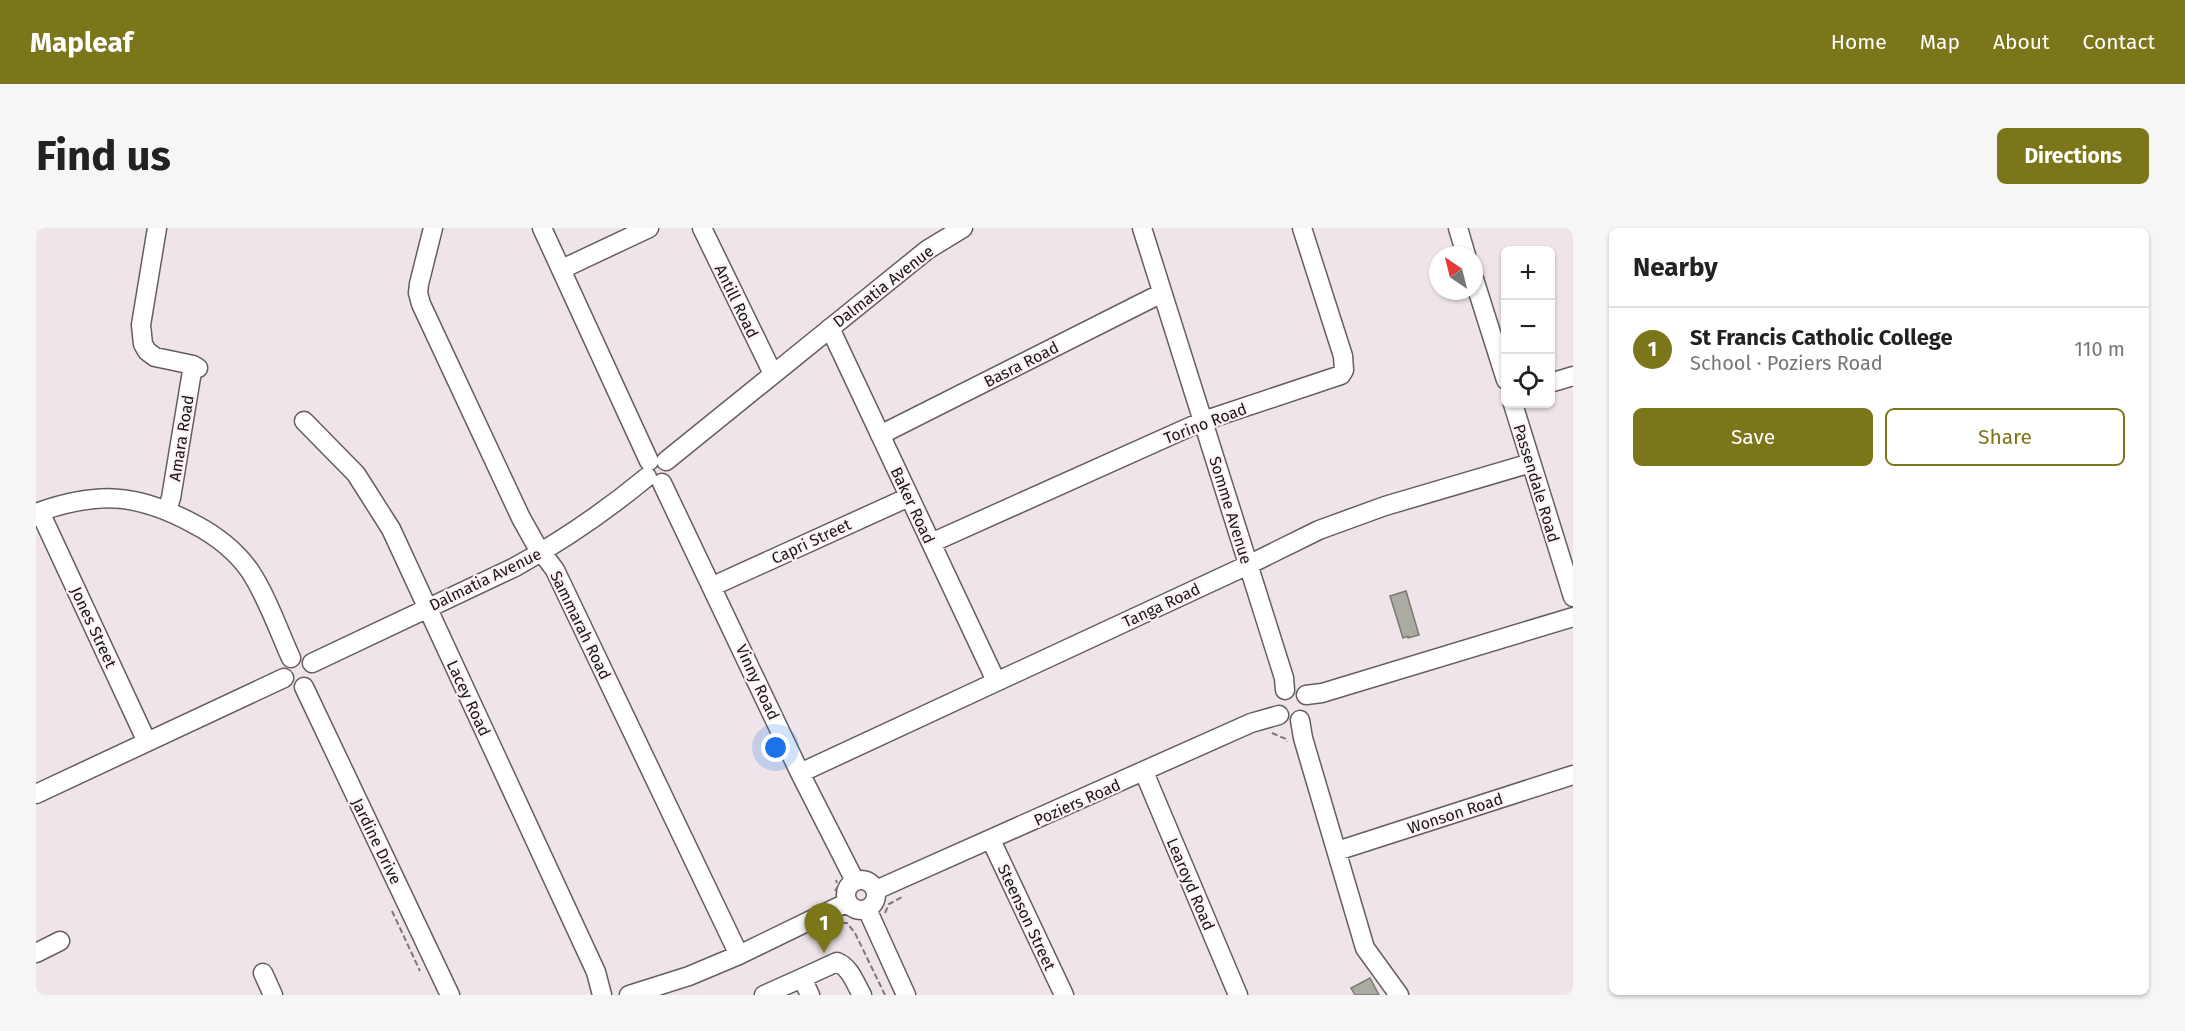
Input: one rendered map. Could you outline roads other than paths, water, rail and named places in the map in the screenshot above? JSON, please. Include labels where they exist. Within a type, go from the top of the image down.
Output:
[{"type":"street","name":"Amara Road","points":[[157,228],[141,326],[143,344],[147,351],[155,357],[195,367],[167,509]]},
{"type":"street","name":"Sammarah Road","points":[[433,228],[419,284],[421,304],[521,518],[555,570],[739,955]]},
{"type":"street","name":"Vinny Road","points":[[542,228],[800,773],[855,881]]},
{"type":"street","points":[[562,269],[649,228]]},
{"type":"street","name":"Antill Road","points":[[702,228],[772,374]]},
{"type":"street","name":"Dalmatia Avenue","points":[[312,663],[542,552],[656,470],[927,250],[944,233],[963,228]]},
{"type":"street","name":"Somme Avenue","points":[[1142,228],[1284,678],[1285,690]]},
{"type":"street","name":"Torino Road","points":[[931,543],[1203,421],[1341,375],[1344,370],[1344,356],[1302,228]]},
{"type":"street","points":[[1458,228],[1463,246]]},
{"type":"street","name":"Basra Road","points":[[880,435],[1162,293]]},
{"type":"street","points":[[1481,300],[1501,364]]},
{"type":"street","name":"Baker Road","points":[[830,328],[996,681]]},
{"type":"street","points":[[1555,382],[1573,376]]},
{"type":"street","name":"Passendale Road","points":[[1514,408],[1573,597]]},
{"type":"street","name":"Lacey Road","points":[[304,421],[356,474],[391,529],[596,972],[602,995]]},
{"type":"street","name":"Tanga Road","points":[[800,773],[1319,530],[1531,463]]},
{"type":"street","name":"Capri Street","points":[[713,586],[909,496]]},
{"type":"street","points":[[38,512],[85,500],[124,499],[167,509],[216,537],[230,548],[248,568],[291,658]]},
{"type":"street","name":"Jones Street","points":[[38,512],[147,742]]},
{"type":"street","points":[[1306,695],[1322,693],[1573,617]]},
{"type":"street","points":[[302,656],[312,663],[313,680],[304,687],[292,686],[284,678],[283,666],[291,658],[302,656]]},
{"type":"street","points":[[36,794],[284,678]]},
{"type":"street","name":"Jardine Drive","points":[[304,687],[450,995]]},
{"type":"street","points":[[1297,689],[1309,700],[1308,712],[1300,720],[1289,721],[1279,715],[1277,698],[1285,690],[1297,689]]},
{"type":"street","name":"Poziers Road","points":[[876,890],[1251,723],[1279,715]]},
{"type":"street","points":[[1300,720],[1303,738],[1365,948],[1399,995]]},
{"type":"street","name":"Learoyd Road","points":[[1144,772],[1238,995]]},
{"type":"street","name":"Wonson Road","points":[[1337,850],[1573,775]]},
{"type":"street","name":"Steenson Street","points":[[991,840],[1064,995]]},
{"type":"street","points":[[855,881],[870,882],[876,890],[876,899],[867,909],[858,910],[848,902],[846,892],[855,881]]},
{"type":"street","points":[[629,995],[668,989],[848,902]]},
{"type":"street","points":[[867,909],[906,995]]},
{"type":"street","points":[[36,953],[60,941]]},
{"type":"street","points":[[764,995],[837,962],[843,964],[848,970],[862,995]]},
{"type":"street","points":[[263,974],[273,995]]},
{"type":"street","points":[[802,978],[810,995]]},
{"type":"place","name":"St Francis Catholic College","points":[[824,953]]}]
